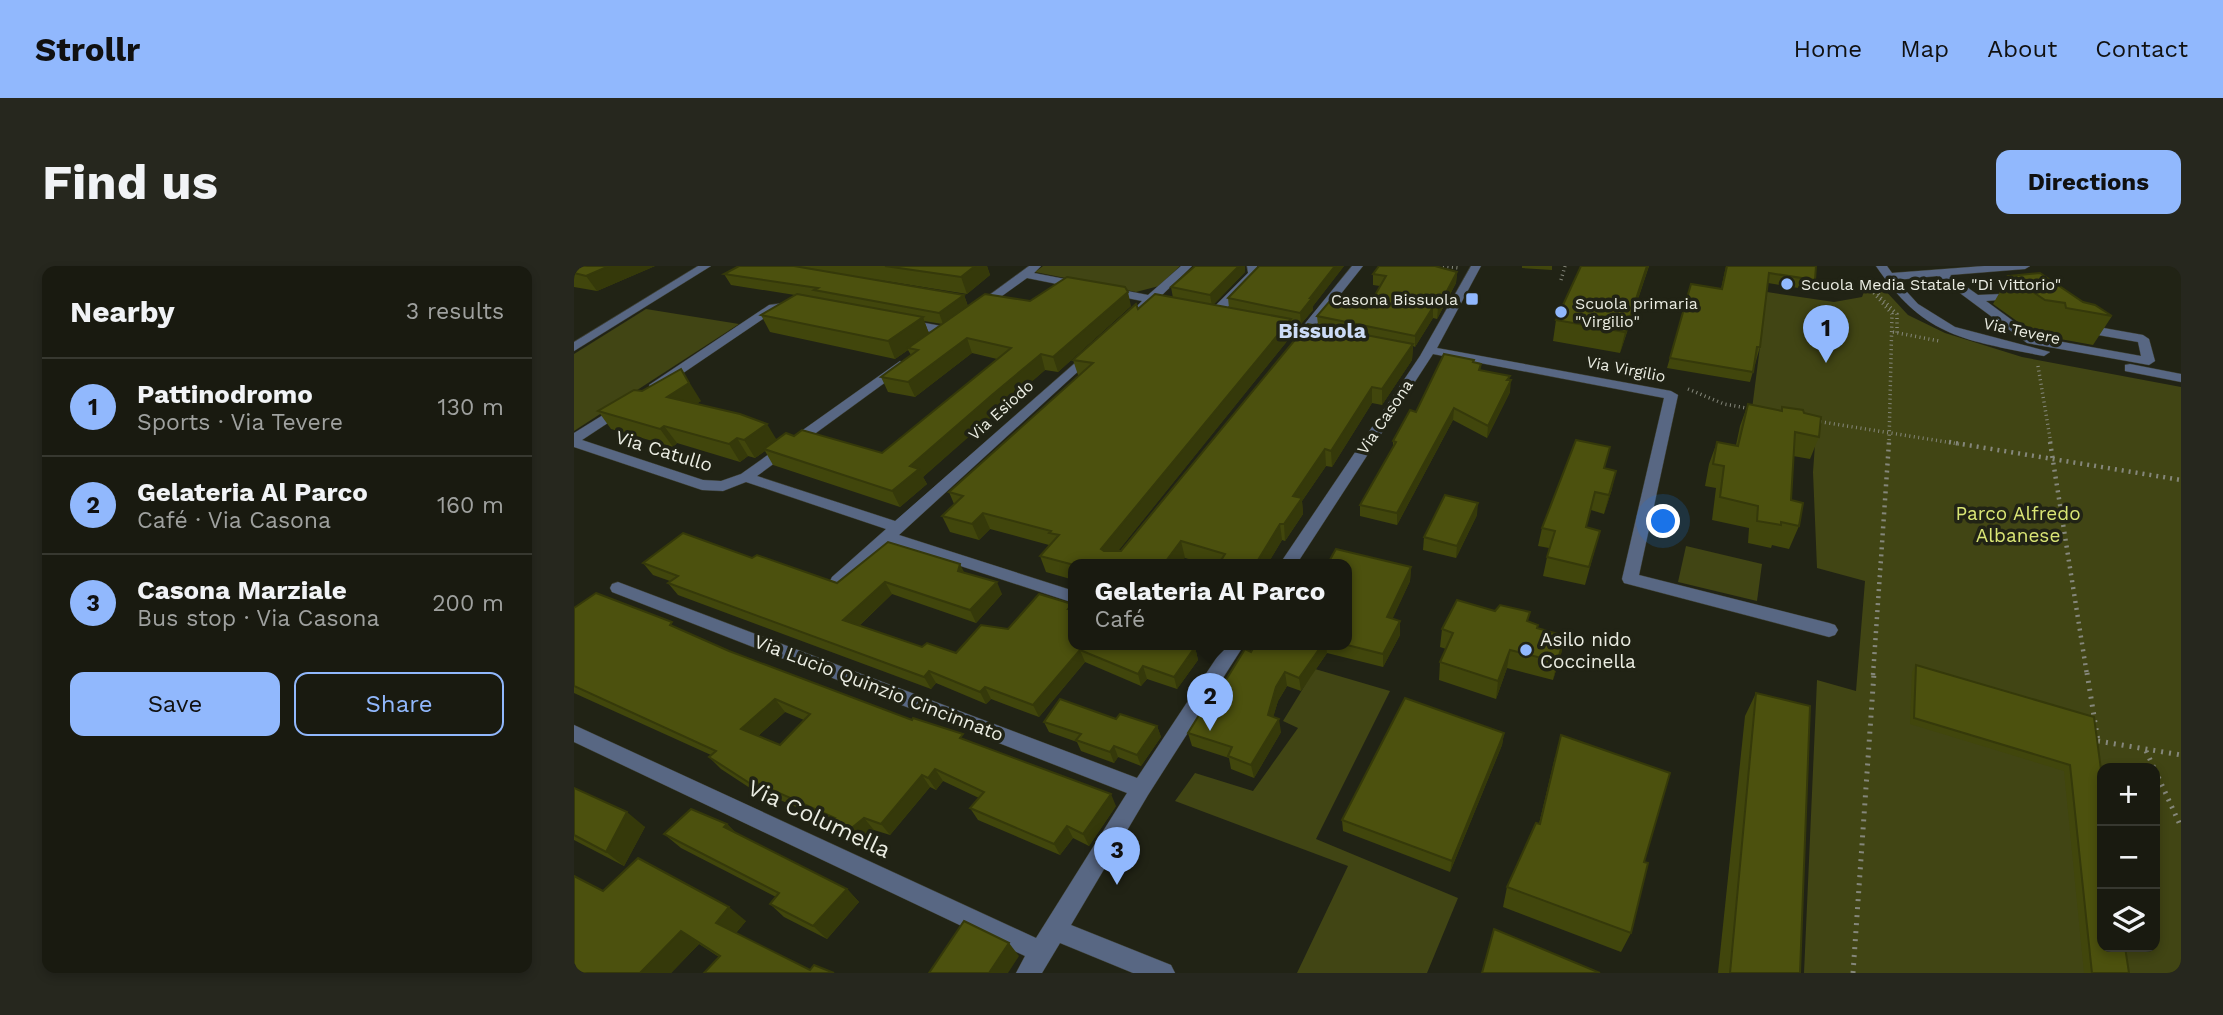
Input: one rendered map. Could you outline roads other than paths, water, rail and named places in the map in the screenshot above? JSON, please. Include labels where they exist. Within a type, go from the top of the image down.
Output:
[{"type":"street","points":[[574,347],[706,266]]},
{"type":"street","points":[[1130,318],[1187,266]]},
{"type":"street","points":[[1215,313],[1254,274],[1252,266]]},
{"type":"street","points":[[1288,352],[1358,266]]},
{"type":"street","name":"Via Casona","points":[[1291,559],[1424,353],[1476,266]]},
{"type":"street","points":[[1885,272],[1940,273],[2025,266]]},
{"type":"street","points":[[1031,270],[1176,305]]},
{"type":"street","name":"Via Catullo","points":[[574,440],[702,485],[723,486],[746,477],[957,324],[979,302],[1031,270]]},
{"type":"street","name":"Via Tevere","points":[[1885,272],[1905,301],[1929,319],[1986,340],[2181,378]]},
{"type":"street","points":[[1940,273],[2037,350],[2149,360],[2143,339],[2071,326]]},
{"type":"street","points":[[1975,299],[2026,295],[2038,303]]},
{"type":"street","name":"Via Catullo","points":[[574,440],[773,307],[790,303],[814,306]]},
{"type":"street","points":[[1202,310],[1228,315]]},
{"type":"street","points":[[894,321],[957,324]]},
{"type":"street","points":[[1254,321],[1342,339]]},
{"type":"street","name":"Via Esiodo","points":[[838,581],[1100,345]]},
{"type":"street","name":"Via Virgilio","points":[[1424,353],[1671,395],[1630,579],[1829,630]]},
{"type":"street","points":[[746,477],[1068,595]]},
{"type":"street","name":"Via Lucio Quinzio Cincinnato","points":[[618,588],[1141,789]]},
{"type":"street","points":[[1028,973],[1228,650]]},
{"type":"street","name":"Via Columella","points":[[574,733],[1041,952]]},
{"type":"street","points":[[1055,930],[1163,973]]},
{"type":"place","name":"Scuola Media Statale \"Di Vittorio\"","points":[[1787,284]]},
{"type":"place","name":"Casona Bissuola","points":[[1472,299]]},
{"type":"place","name":"Scuola primaria \"Virgilio\"","points":[[1561,312]]},
{"type":"place","name":"Pattinodromo","points":[[1826,363]]},
{"type":"place","name":"Asilo nido Coccinella","points":[[1526,650]]},
{"type":"place","name":"Gelateria Al Parco","points":[[1210,731]]},
{"type":"place","name":"Casona Marziale","points":[[1117,885]]},
{"type":"district","name":"Bissuola","points":[[1322,330]]},
{"type":"park label","name":"Parco Alfredo Albanese","points":[[2018,524]]}]
